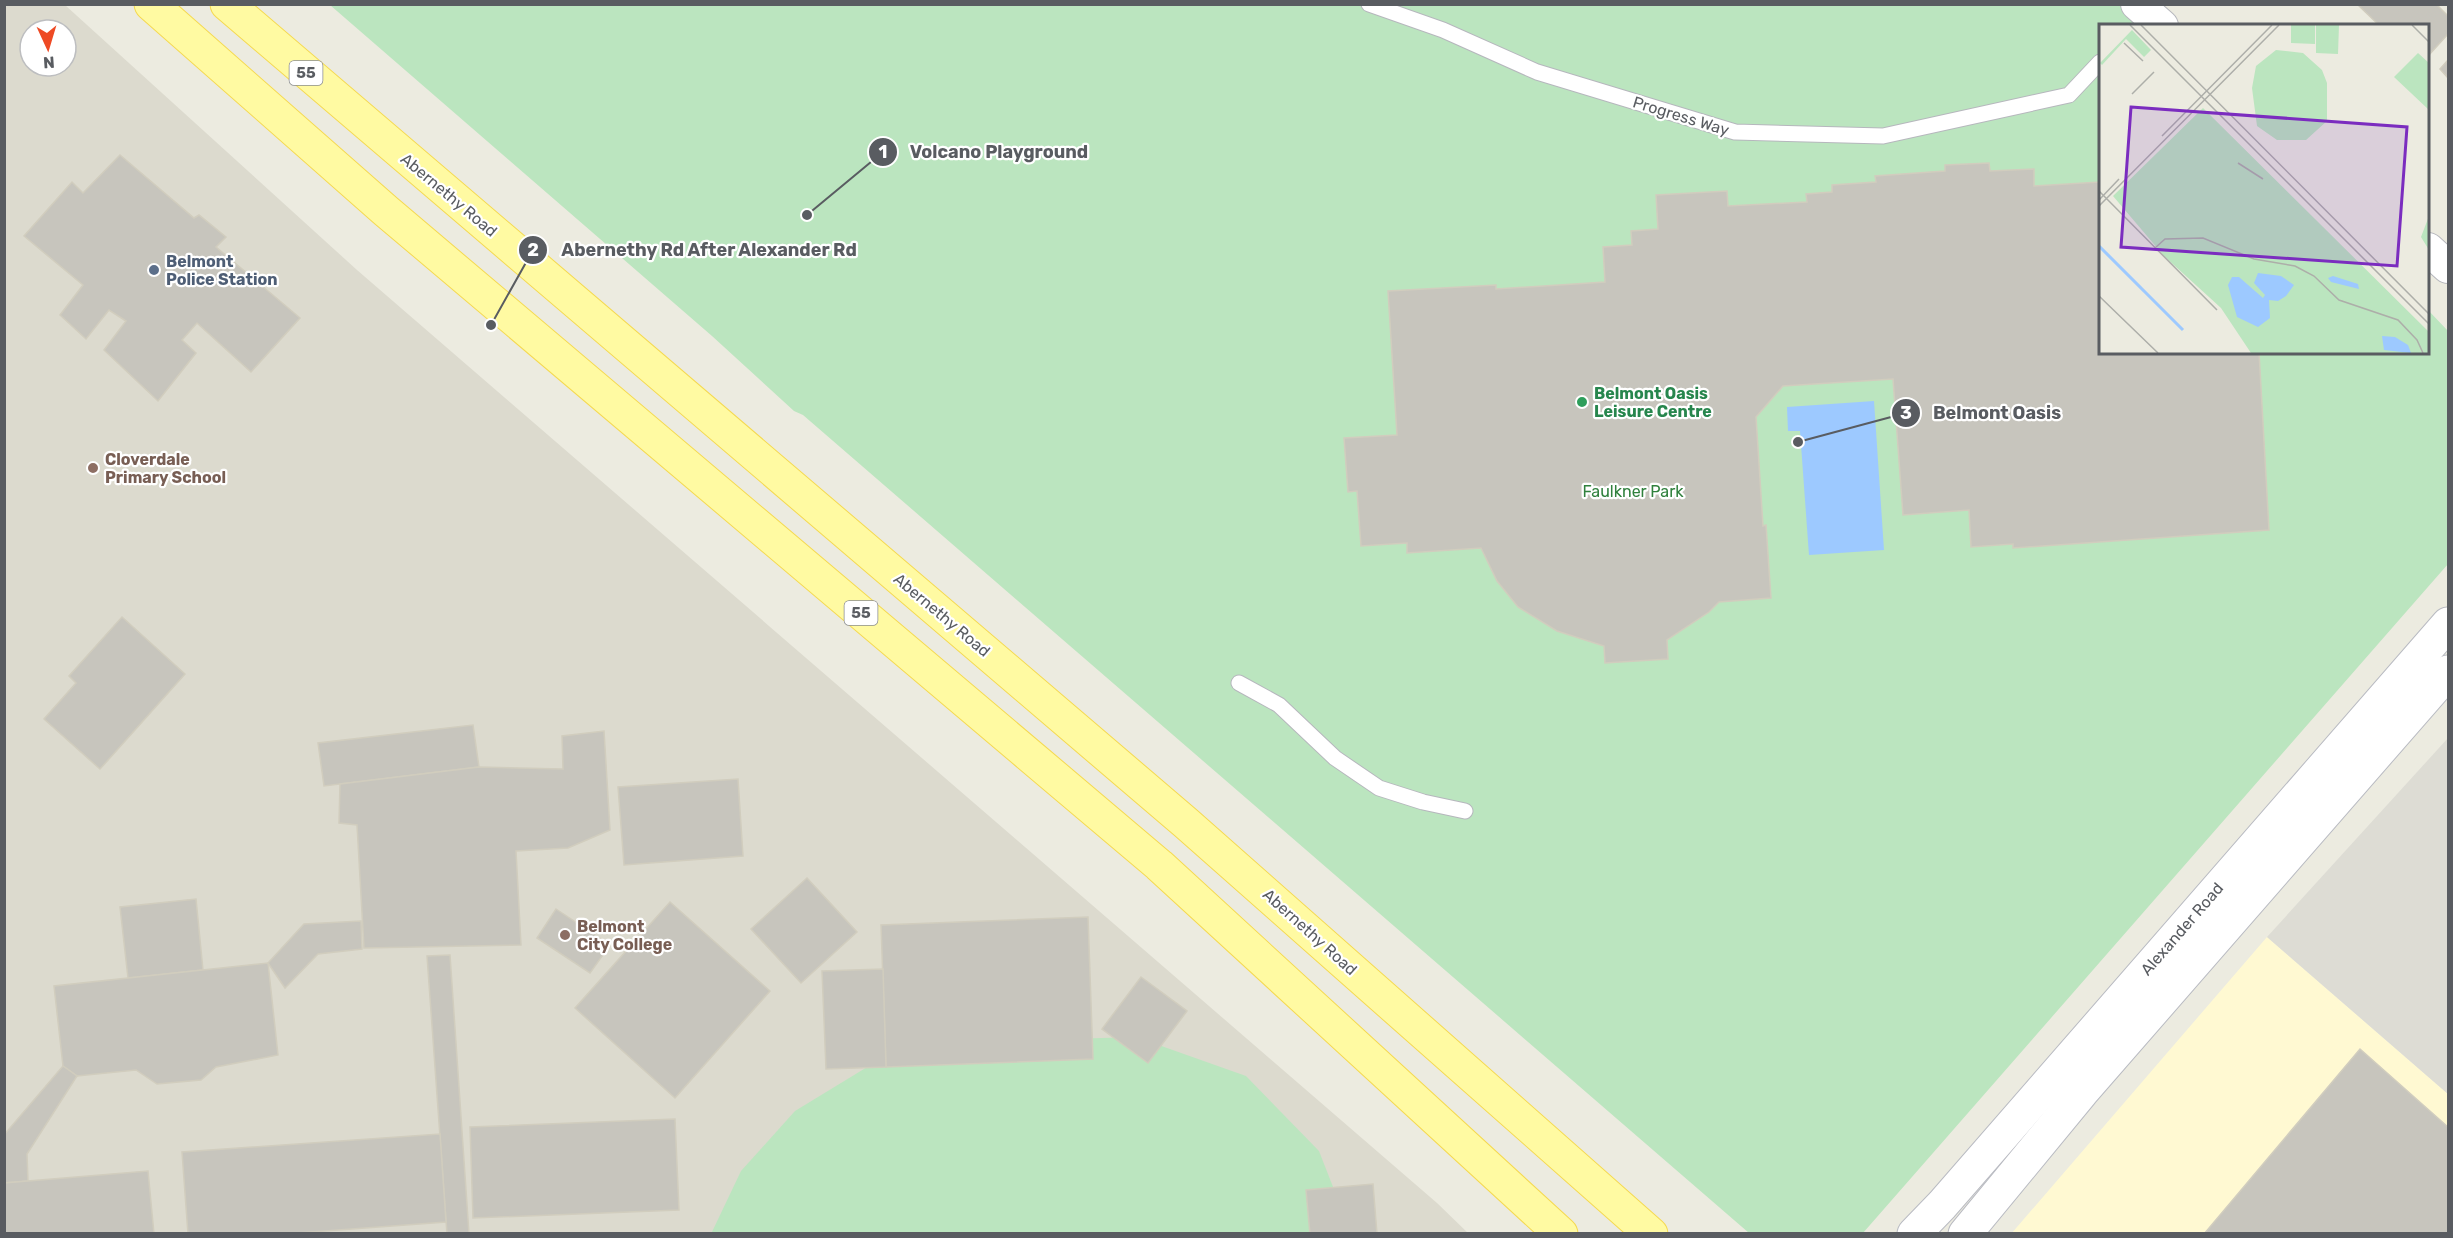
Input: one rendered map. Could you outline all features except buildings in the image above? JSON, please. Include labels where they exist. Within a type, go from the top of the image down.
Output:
[{"type":"main road","name":"55","points":[[151,4],[386,211],[1159,866],[1561,1233]]},
{"type":"main road","name":"Abernethy Road","points":[[227,4],[1186,823],[1650,1233]]},
{"type":"main road","name":"Alexander Road","points":[[1914,1233],[1942,1205],[2448,624]]},
{"type":"main road","name":"Alexander Road","points":[[1965,1233],[2082,1092],[2448,672]]},
{"type":"street","points":[[2429,251],[2448,267]]},
{"type":"lane","name":"Progress Way","points":[[1369,4],[1434,26],[1537,72],[1735,132],[1883,136],[2068,95],[2099,63]]},
{"type":"lane","points":[[1239,683],[1279,705],[1335,758],[1379,788],[1465,811]]},
{"type":"shaded area","name":"Belmont City College","points":[[5,4],[65,5],[357,270],[1437,1203],[1468,1233],[5,1234]]},
{"type":"shaded area","points":[[2448,738],[2448,1094],[2267,937]]},
{"type":"shaded area","points":[[2267,937],[2448,1094],[2448,1233],[2011,1234]]},
{"type":"green space","name":"Faulkner Park","points":[[330,5],[2124,5],[2143,24],[2099,24],[2099,354],[2429,354],[2429,311],[2448,331],[2448,564],[1863,1233],[1749,1233],[803,415],[794,411],[712,336]]},
{"type":"green space","points":[[1136,1037],[1246,1076],[1319,1151],[1351,1233],[711,1234],[741,1171],[795,1111],[882,1058],[994,1041]]},
{"type":"water","points":[[1874,401],[1884,550],[1809,555],[1800,431],[1788,431],[1787,407]]},
{"type":"place","name":"Volcano Playground","points":[[807,215]]},
{"type":"place","name":"Belmont Police Station","points":[[154,270]]},
{"type":"place","name":"Abernethy Rd After Alexander Rd","points":[[491,325]]},
{"type":"place","name":"Belmont Oasis Leisure Centre","points":[[1582,402]]},
{"type":"place","name":"Belmont Oasis","points":[[1798,442]]},
{"type":"place","name":"Cloverdale Primary School","points":[[93,468]]},
{"type":"place","name":"Belmont City College","points":[[565,935]]}]
